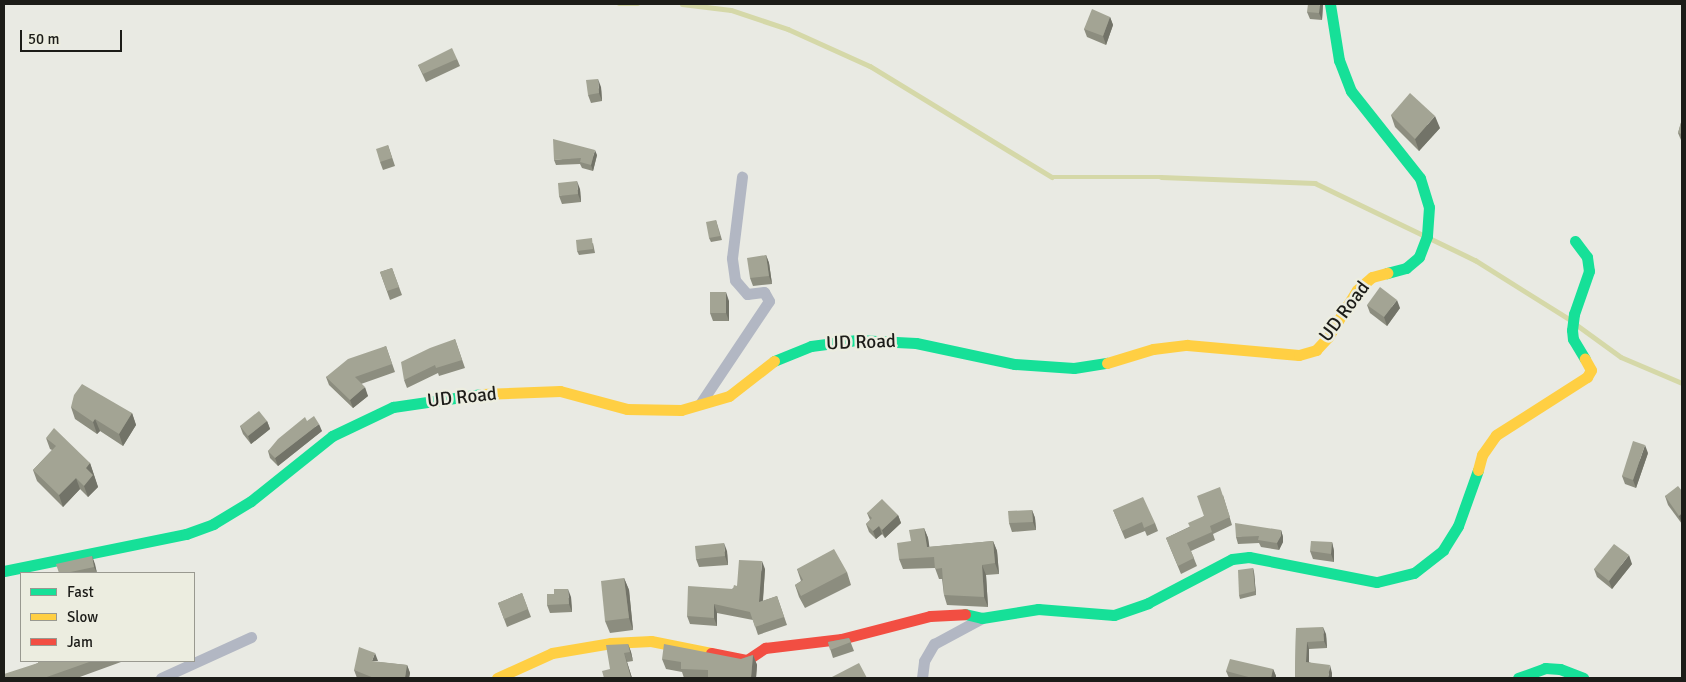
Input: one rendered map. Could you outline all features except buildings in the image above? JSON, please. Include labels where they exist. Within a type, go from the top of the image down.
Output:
[{"type":"main road","name":"UD Road","points":[[4,570],[177,536],[213,524],[251,501],[332,436],[393,407],[463,395],[560,391],[626,409],[681,410],[729,396],[774,361],[811,346],[837,342],[889,340],[1014,364],[1074,368],[1099,365],[1153,349],[1187,345],[1300,355],[1316,350],[1328,337],[1343,310],[1362,286],[1372,277],[1406,268],[1419,257],[1427,236],[1429,207],[1420,178],[1392,139],[1351,91],[1339,60],[1330,4]]},
{"type":"main road","points":[[497,678],[552,653],[595,644],[651,641],[747,660],[765,648],[841,639],[930,616],[970,614],[982,618],[1038,609],[1114,615],[1131,611],[1232,559],[1249,557],[1377,582],[1414,573],[1443,550],[1458,526],[1471,496],[1482,455],[1496,435],[1587,377],[1591,370],[1573,339],[1574,314],[1589,271],[1587,257],[1575,241]]},
{"type":"main road","points":[[1518,678],[1545,668],[1560,669],[1583,678]]},
{"type":"street","points":[[699,406],[769,301],[764,292],[747,294],[735,280],[732,258],[742,177]]},
{"type":"street","points":[[922,678],[924,660],[934,644],[982,618]]},
{"type":"street","points":[[161,678],[251,637]]},
{"type":"waterway","points":[[619,4],[638,4]]},
{"type":"waterway","points":[[682,4],[731,10],[788,29],[870,66],[1052,177],[1161,177],[1315,183],[1475,260],[1569,319]]},
{"type":"waterway","points":[[1577,325],[1621,357],[1682,383]]},
{"type":"traffic: fast","points":[[1330,4],[1339,60],[1351,91],[1420,178],[1429,207],[1427,236],[1419,257],[1406,268],[1387,273]]},
{"type":"traffic: fast","points":[[1575,241],[1587,257],[1589,271],[1574,314],[1572,330],[1573,339],[1585,359]]},
{"type":"traffic: fast","points":[[774,361],[811,346],[857,340],[916,343],[1014,364],[1074,368],[1107,363]]},
{"type":"traffic: fast","points":[[4,571],[186,534],[213,524],[251,501],[332,436],[393,407],[482,394]]},
{"type":"traffic: fast","points":[[965,614],[982,618],[1038,609],[1114,615],[1148,603],[1232,559],[1249,557],[1377,582],[1414,573],[1443,550],[1458,526],[1478,470]]},
{"type":"traffic: fast","points":[[1518,678],[1545,668],[1560,669],[1583,678]]},
{"type":"traffic: slow","points":[[1107,363],[1153,349],[1187,345],[1299,355],[1316,350],[1328,337],[1357,290],[1372,277],[1387,273]]},
{"type":"traffic: slow","points":[[1478,470],[1482,455],[1496,435],[1587,377],[1591,370],[1585,359]]},
{"type":"traffic: slow","points":[[482,394],[560,391],[627,409],[681,410],[729,396],[774,361]]},
{"type":"traffic: slow","points":[[497,678],[552,653],[611,643],[651,641],[711,653]]},
{"type":"traffic: jam","points":[[711,653],[747,660],[765,648],[841,639],[930,616],[965,614]]}]
